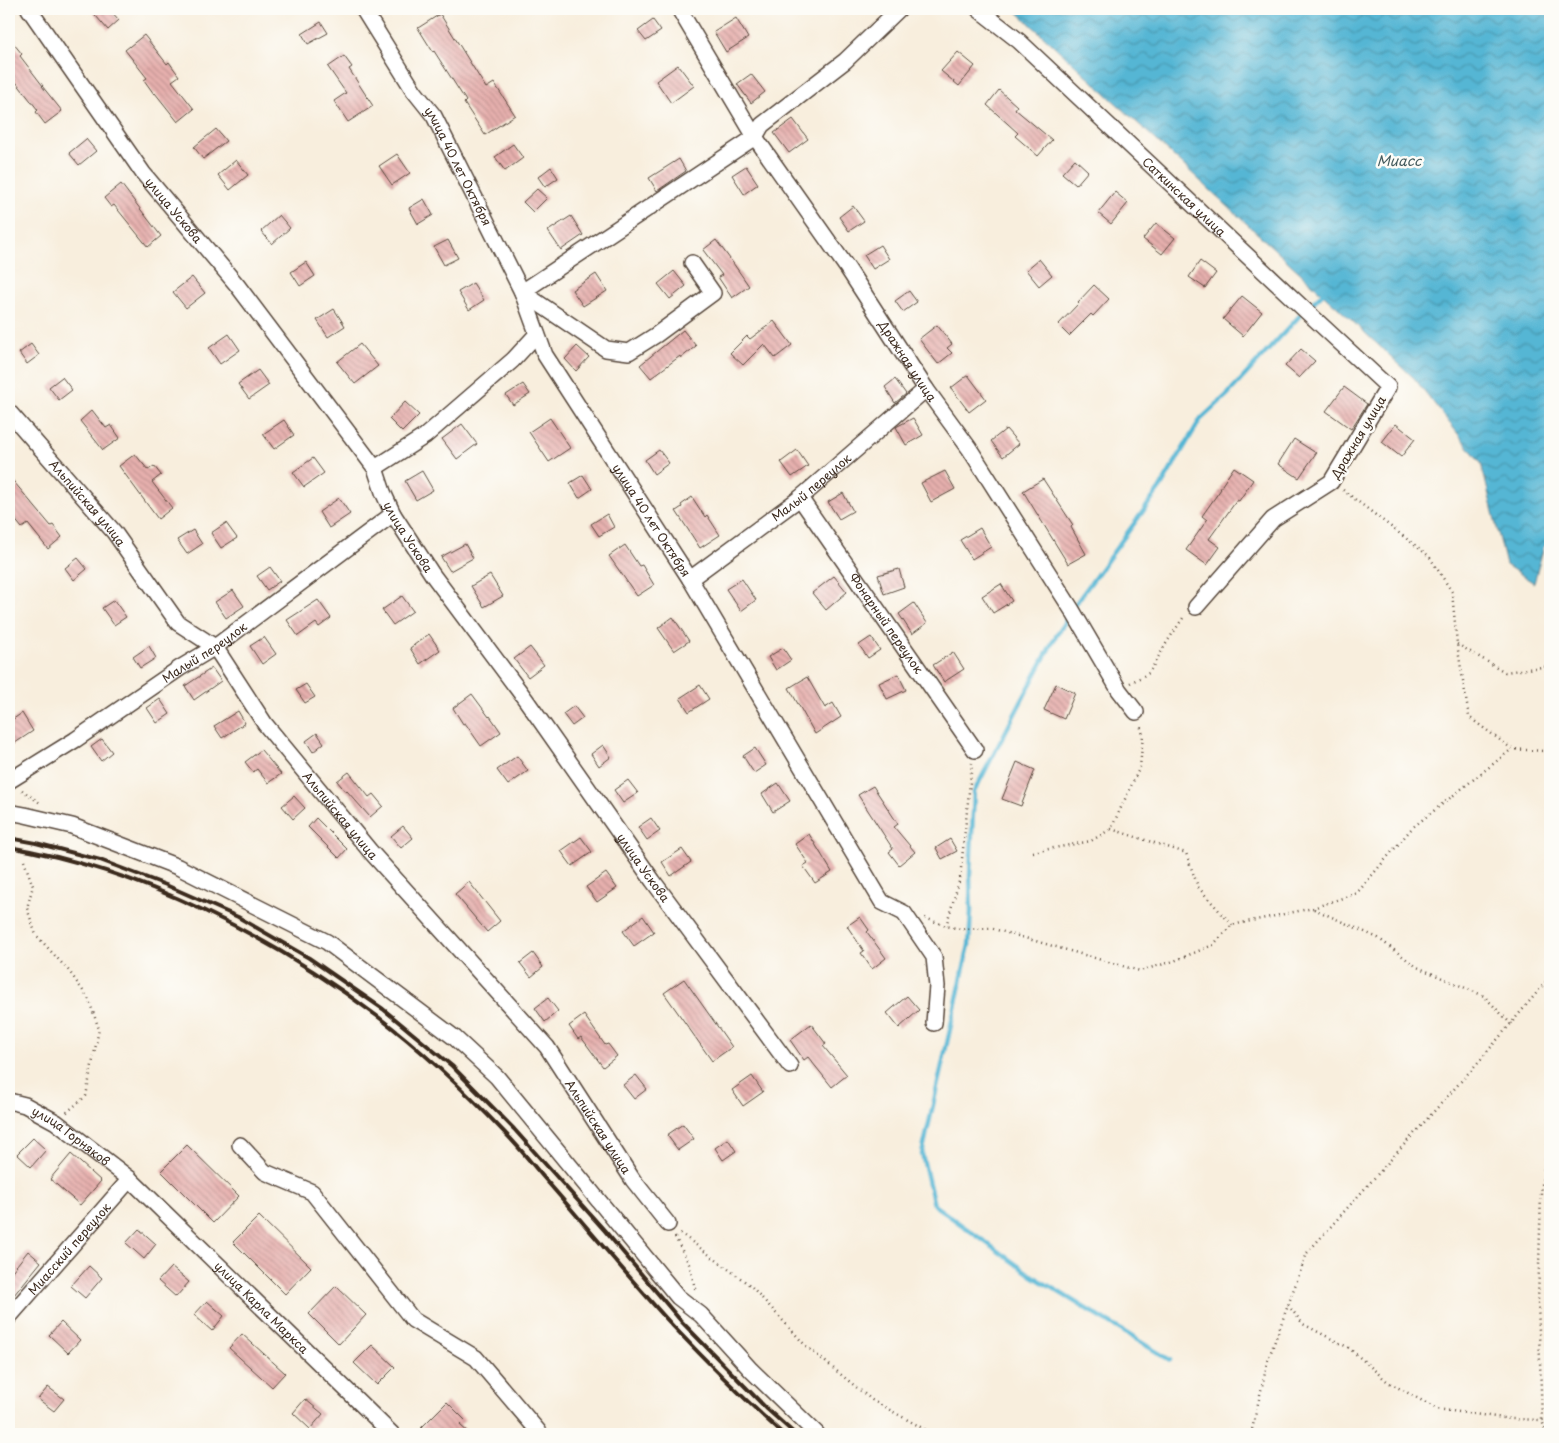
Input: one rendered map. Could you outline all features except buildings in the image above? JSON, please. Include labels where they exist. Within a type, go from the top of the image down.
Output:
[{"type":"street","name":"улица Ускова","points":[[29,9],[143,173],[236,285],[375,468],[393,514],[432,574],[526,700],[652,881],[790,1066]]},
{"type":"street","name":"улица 40 лет Октября","points":[[363,9],[414,91],[434,116],[522,292],[545,355],[690,579],[882,902],[904,913],[934,957],[937,986],[934,1023]]},
{"type":"street","name":"Дражная улица","points":[[679,9],[755,137],[848,269],[926,389],[974,456],[1072,610],[1119,690],[1136,712]]},
{"type":"street","points":[[692,263],[713,293],[656,335],[629,352],[606,349],[522,292],[755,137],[762,125],[845,61],[899,9]]},
{"type":"street","name":"Саткинская улица","points":[[978,9],[1019,41],[1388,387]]},
{"type":"street","points":[[375,468],[425,436],[513,360],[537,334]]},
{"type":"street","name":"Дражная улица","points":[[1196,607],[1273,519],[1332,482],[1388,387]]},
{"type":"street","name":"Малый переулок","points":[[690,579],[800,498],[926,389]]},
{"type":"street","name":"Альпийская улица","points":[[9,412],[114,532],[178,623],[215,647],[265,724],[370,851],[547,1047],[633,1180],[668,1224]]},
{"type":"street","name":"Фонарный переулок","points":[[800,498],[975,750]]},
{"type":"street","name":"Малый переулок","points":[[9,781],[75,740],[180,668],[215,647],[393,514]]},
{"type":"street","points":[[9,812],[25,814],[72,826],[178,867],[327,942],[455,1038],[498,1077],[678,1297],[701,1315],[751,1370],[817,1434]]},
{"type":"street","name":"улица Горняков","points":[[9,1100],[25,1105],[56,1122],[130,1179]]},
{"type":"street","points":[[240,1145],[265,1172],[312,1192],[413,1320],[476,1358],[539,1432],[537,1434]]},
{"type":"street","name":"Миасский переулок","points":[[9,1317],[130,1179]]},
{"type":"street","name":"улица Карла Маркса","points":[[130,1179],[392,1434]]},
{"type":"path","points":[[1332,482],[1429,556],[1452,592],[1457,644],[1469,716],[1512,749],[1550,750]]},
{"type":"path","points":[[1119,690],[1149,673],[1182,618],[1196,607]]},
{"type":"path","points":[[1457,644],[1505,672],[1550,666]]},
{"type":"path","points":[[1033,852],[1091,840],[1112,829],[1140,767],[1143,735],[1136,712]]},
{"type":"path","points":[[904,913],[961,929],[990,928],[1140,971],[1174,961],[1213,945],[1232,925],[1313,908],[1357,893],[1412,828],[1512,749]]},
{"type":"path","points":[[946,926],[960,878],[967,804],[975,750]]},
{"type":"path","points":[[1112,829],[1186,853],[1198,887],[1232,925]]},
{"type":"path","points":[[24,861],[33,886],[27,908],[36,935],[69,971],[88,998],[99,1029],[86,1096],[56,1122]]},
{"type":"path","points":[[1313,908],[1378,938],[1417,967],[1484,996],[1511,1024]]},
{"type":"path","points":[[1251,1434],[1268,1360],[1307,1254],[1481,1059],[1550,977]]},
{"type":"path","points":[[1546,1434],[1542,1420],[1538,1302],[1541,1192],[1550,1121]]},
{"type":"path","points":[[668,1224],[689,1264],[701,1315]]},
{"type":"path","points":[[668,1224],[751,1286],[806,1346],[872,1400],[934,1434]]},
{"type":"path","points":[[1288,1305],[1303,1324],[1349,1348],[1388,1382],[1438,1409],[1511,1419],[1550,1419]]},
{"type":"water","name":"Миасс","points":[[1014,9],[1550,9],[1550,543],[1544,546],[1534,583],[1506,565],[1481,463],[1414,378]]},
{"type":"waterway","points":[[1074,606],[1160,488],[1200,420],[1228,394],[1305,310],[1325,291]]},
{"type":"waterway","points":[[1070,613],[1052,643],[974,792],[969,945],[922,1154],[934,1205],[1031,1275],[1170,1360]]},
{"type":"railway","points":[[9,838],[100,860],[166,885],[238,917],[309,958],[383,1009],[452,1066],[514,1129],[605,1231],[681,1321],[767,1409],[795,1434]]},
{"type":"railway","points":[[9,847],[58,857],[107,871],[155,889],[202,910],[249,933],[293,959],[377,1016],[427,1057],[491,1119],[516,1145],[673,1326],[783,1434]]}]
